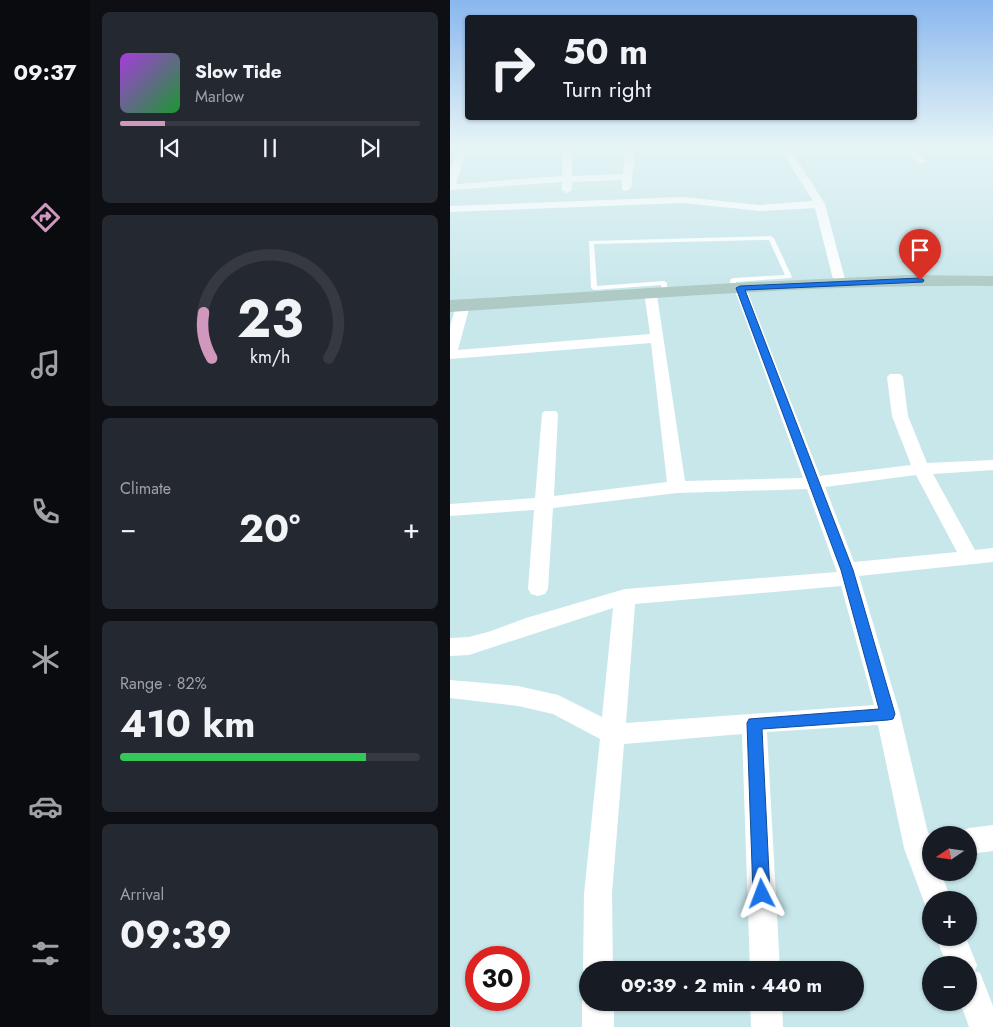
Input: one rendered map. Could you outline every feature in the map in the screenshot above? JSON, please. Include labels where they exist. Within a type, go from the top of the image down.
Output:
[{"type":"street","points":[[566,194],[566,203]]},
{"type":"street","points":[[625,194],[625,202]]},
{"type":"street","points":[[814,194],[820,204],[840,283]]},
{"type":"street","points":[[450,209],[566,203],[683,200],[760,208],[820,204]]},
{"type":"street","points":[[656,338],[450,354],[456,306],[657,292],[840,283],[948,280],[993,281]]},
{"type":"street","points":[[737,288],[848,574],[922,836]]},
{"type":"street","points":[[657,292],[656,338],[677,487]]},
{"type":"street","points":[[895,377],[900,414],[921,469],[970,558]]},
{"type":"street","points":[[538,589],[550,414]]},
{"type":"street","points":[[450,510],[545,503],[677,487],[812,482],[921,469],[993,465]]},
{"type":"street","points":[[450,647],[469,646],[492,640],[534,624],[625,597],[848,574],[993,555]]},
{"type":"street","points":[[598,961],[598,894],[625,597]]},
{"type":"street","points":[[450,689],[518,696],[558,705],[613,734],[888,714]]},
{"type":"street","points":[[754,723],[765,961]]},
{"type":"street","points":[[978,840],[993,838]]},
{"type":"street","points":[[977,1006],[985,1027]]},
{"type":"street","points":[[598,1011],[598,1027]]},
{"type":"street","points":[[767,1011],[768,1027]]},
{"type":"lane","points":[[657,292],[664,283],[594,288],[591,242],[771,238],[789,277],[733,280],[737,288]]},
{"type":"route","points":[[762,894],[754,723],[888,714],[847,570],[812,482],[740,288],[920,280]]}]
